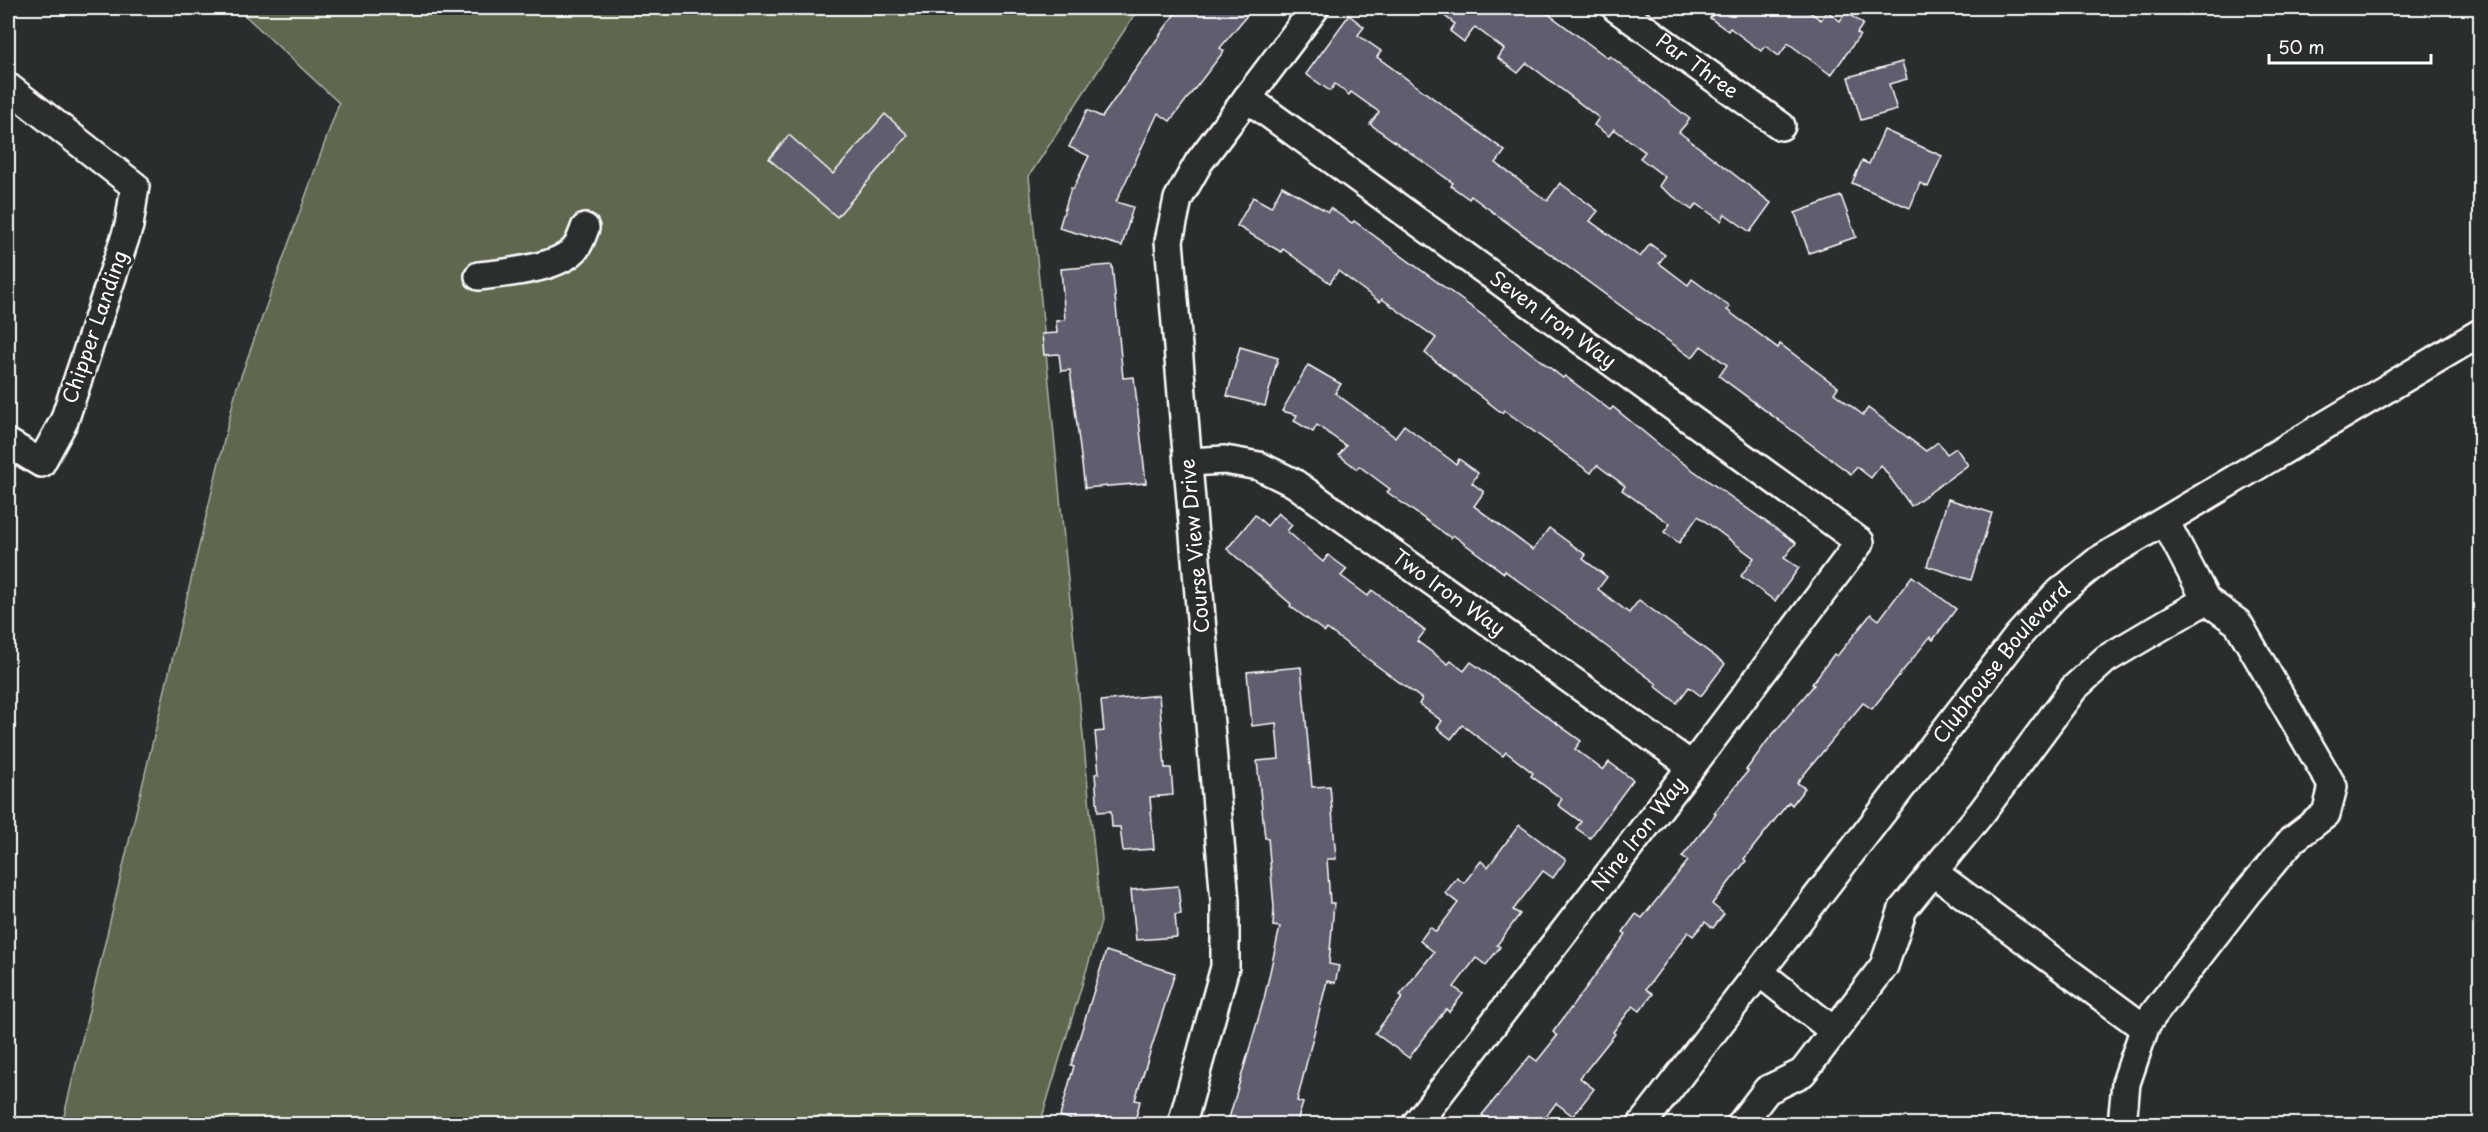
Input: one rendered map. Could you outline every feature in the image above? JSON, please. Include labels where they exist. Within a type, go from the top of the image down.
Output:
[{"type":"street","name":"Course View Drive","points":[[1182,1125],[1224,967],[1225,901],[1169,241],[1178,199],[1199,162],[1315,8]]},
{"type":"street","name":"Par Three","points":[[1616,8],[1781,126]]},
{"type":"street","name":"Chipper Landing","points":[[8,87],[135,186],[129,226],[64,421],[40,463],[8,442]]},
{"type":"street","name":"Seven Iron Way","points":[[1247,98],[1860,542]]},
{"type":"street","points":[[479,276],[528,270],[554,261],[573,252],[581,241],[585,228]]},
{"type":"street","name":"Clubhouse Boulevard","points":[[1642,1125],[2018,636],[2055,596],[2099,560],[2481,333]]},
{"type":"street","name":"Two Iron Way","points":[[1188,462],[1225,460],[1259,466],[1294,483],[1692,766]]},
{"type":"street","points":[[2122,1125],[2126,1083],[2144,1028],[2247,893],[2292,840],[2326,814],[2333,787],[2238,623],[2206,600],[2165,521]]},
{"type":"street","name":"Nine Iron Way","points":[[1416,1125],[1692,766],[1860,542]]},
{"type":"street","points":[[1741,1125],[1767,1090],[1802,1073],[1884,966],[1903,909],[1983,812],[2074,688],[2106,659],[2206,600]]},
{"type":"street","points":[[1933,872],[2144,1028]]},
{"type":"street","points":[[1759,972],[1834,1031]]},
{"type":"green space","points":[[237,8],[1139,8],[1029,176],[1101,922],[1040,1124],[62,1124],[236,390],[339,103]]},
{"type":"building","points":[[1179,8],[1253,8],[1220,48],[1224,51],[1170,121],[1158,113],[1116,202],[1133,207],[1122,246],[1059,228],[1071,188],[1073,189],[1089,156],[1069,147],[1087,110],[1102,117]]},
{"type":"building","points":[[1434,8],[1540,8],[1608,58],[1610,56],[1690,119],[1679,132],[1771,203],[1750,232],[1725,214],[1721,221],[1697,204],[1692,210],[1659,186],[1665,177],[1640,158],[1645,152],[1614,129],[1609,136],[1594,125],[1599,118],[1527,63],[1518,73],[1498,58],[1504,49],[1475,27],[1464,42],[1450,31],[1455,24]]},
{"type":"building","points":[[1717,8],[1804,8],[1821,20],[1827,11],[1840,21],[1846,12],[1863,24],[1857,33],[1860,35],[1831,75],[1788,43],[1779,56],[1765,46],[1761,51],[1730,28],[1728,31],[1710,18]]},
{"type":"building","points":[[1349,15],[1364,27],[1358,35],[1381,51],[1377,57],[1505,151],[1496,163],[1547,201],[1560,183],[1598,211],[1590,221],[1640,257],[1650,244],[1665,255],[1659,263],[1688,285],[1692,279],[1730,307],[1727,310],[1778,348],[1780,344],[1838,387],[1834,393],[1863,415],[1868,408],[1926,451],[1938,442],[1947,454],[1956,448],[1968,465],[1911,506],[1881,465],[1871,478],[1857,467],[1851,474],[1719,376],[1727,365],[1701,346],[1692,358],[1471,196],[1469,199],[1451,186],[1453,183],[1370,124],[1379,112],[1351,92],[1349,95],[1335,84],[1330,91],[1306,74]]},
{"type":"building","points":[[1902,62],[1907,79],[1889,84],[1897,110],[1861,120],[1848,77]]},
{"type":"building","points":[[885,114],[908,135],[837,217],[769,159],[789,135],[833,174]]},
{"type":"building","points":[[1884,130],[1942,156],[1928,187],[1920,183],[1910,208],[1852,183],[1862,161],[1869,164]]},
{"type":"building","points":[[1282,186],[1328,212],[1330,208],[1352,223],[1354,221],[1485,317],[1563,378],[1565,376],[1610,410],[1613,407],[1673,456],[1796,543],[1784,558],[1799,568],[1775,601],[1741,576],[1754,558],[1698,516],[1679,543],[1664,532],[1670,524],[1622,490],[1625,486],[1597,465],[1591,473],[1504,410],[1502,413],[1425,353],[1436,338],[1382,299],[1380,302],[1338,271],[1330,283],[1283,249],[1281,252],[1237,226],[1253,197],[1271,207]]},
{"type":"building","points":[[1841,196],[1856,237],[1809,253],[1795,213]]},
{"type":"building","points":[[1112,265],[1123,378],[1134,377],[1146,483],[1085,488],[1070,370],[1061,371],[1059,354],[1044,355],[1042,334],[1057,333],[1056,321],[1065,320],[1061,269]]},
{"type":"building","points":[[1240,347],[1278,358],[1265,406],[1227,396]]},
{"type":"building","points":[[1308,365],[1341,384],[1335,393],[1395,437],[1404,425],[1456,464],[1459,459],[1478,473],[1472,483],[1484,492],[1474,506],[1533,550],[1549,528],[1586,555],[1583,559],[1607,577],[1598,589],[1629,613],[1639,600],[1725,664],[1701,696],[1689,687],[1677,703],[1655,686],[1657,684],[1505,571],[1504,573],[1453,535],[1451,538],[1387,492],[1390,489],[1359,466],[1357,469],[1339,455],[1346,446],[1317,425],[1313,432],[1294,421],[1297,415],[1282,411]]},
{"type":"building","points":[[1948,499],[1992,513],[1971,580],[1927,566]]},
{"type":"building","points":[[1278,513],[1292,525],[1287,531],[1323,562],[1328,555],[1347,569],[1341,576],[1368,596],[1372,590],[1425,631],[1417,641],[1448,664],[1451,661],[1464,671],[1471,662],[1581,741],[1575,749],[1603,770],[1609,762],[1633,780],[1590,838],[1576,828],[1581,822],[1558,805],[1562,799],[1531,776],[1533,773],[1506,752],[1503,756],[1462,725],[1451,739],[1437,728],[1442,721],[1419,704],[1422,699],[1327,629],[1325,632],[1290,606],[1291,604],[1227,549],[1255,515],[1267,526]]},
{"type":"building","points":[[1912,576],[1956,609],[1933,640],[1930,637],[1872,709],[1863,703],[1797,783],[1805,788],[1792,805],[1789,802],[1712,904],[1724,914],[1713,928],[1705,922],[1693,936],[1688,932],[1646,989],[1653,994],[1640,1011],[1633,1006],[1613,1032],[1615,1034],[1580,1078],[1594,1089],[1573,1116],[1556,1103],[1540,1125],[1495,1125],[1482,1115],[1530,1056],[1537,1061],[1557,1036],[1553,1032],[1626,934],[1623,932],[1636,914],[1642,918],[1688,861],[1682,857],[1748,771],[1746,770],[1768,740],[1814,685],[1812,684],[1834,654],[1837,656],[1871,614],[1879,620]]},
{"type":"building","points":[[1301,667],[1312,787],[1330,786],[1336,859],[1327,859],[1330,903],[1334,903],[1329,964],[1339,966],[1335,983],[1327,981],[1297,1101],[1303,1103],[1296,1125],[1227,1125],[1264,999],[1280,927],[1273,926],[1274,907],[1268,838],[1265,838],[1257,761],[1279,759],[1276,723],[1252,726],[1247,672]]},
{"type":"building","points":[[1159,695],[1165,768],[1171,768],[1173,795],[1150,797],[1154,849],[1123,851],[1120,827],[1112,827],[1111,811],[1098,812],[1095,774],[1099,773],[1095,732],[1104,731],[1101,701]]},
{"type":"building","points":[[1519,825],[1566,860],[1553,878],[1543,871],[1513,910],[1520,914],[1497,945],[1500,947],[1486,965],[1476,958],[1454,987],[1463,994],[1449,1012],[1446,1009],[1409,1058],[1375,1033],[1403,997],[1400,995],[1434,952],[1420,941],[1430,927],[1436,932],[1458,903],[1445,893],[1457,878],[1464,883],[1481,861],[1488,867]]},
{"type":"building","points":[[1178,886],[1181,914],[1175,915],[1177,937],[1136,940],[1131,890]]},
{"type":"building","points":[[1106,951],[1175,973],[1135,1100],[1140,1101],[1134,1125],[1090,1125],[1060,1116],[1074,1066],[1071,1065]]}]
